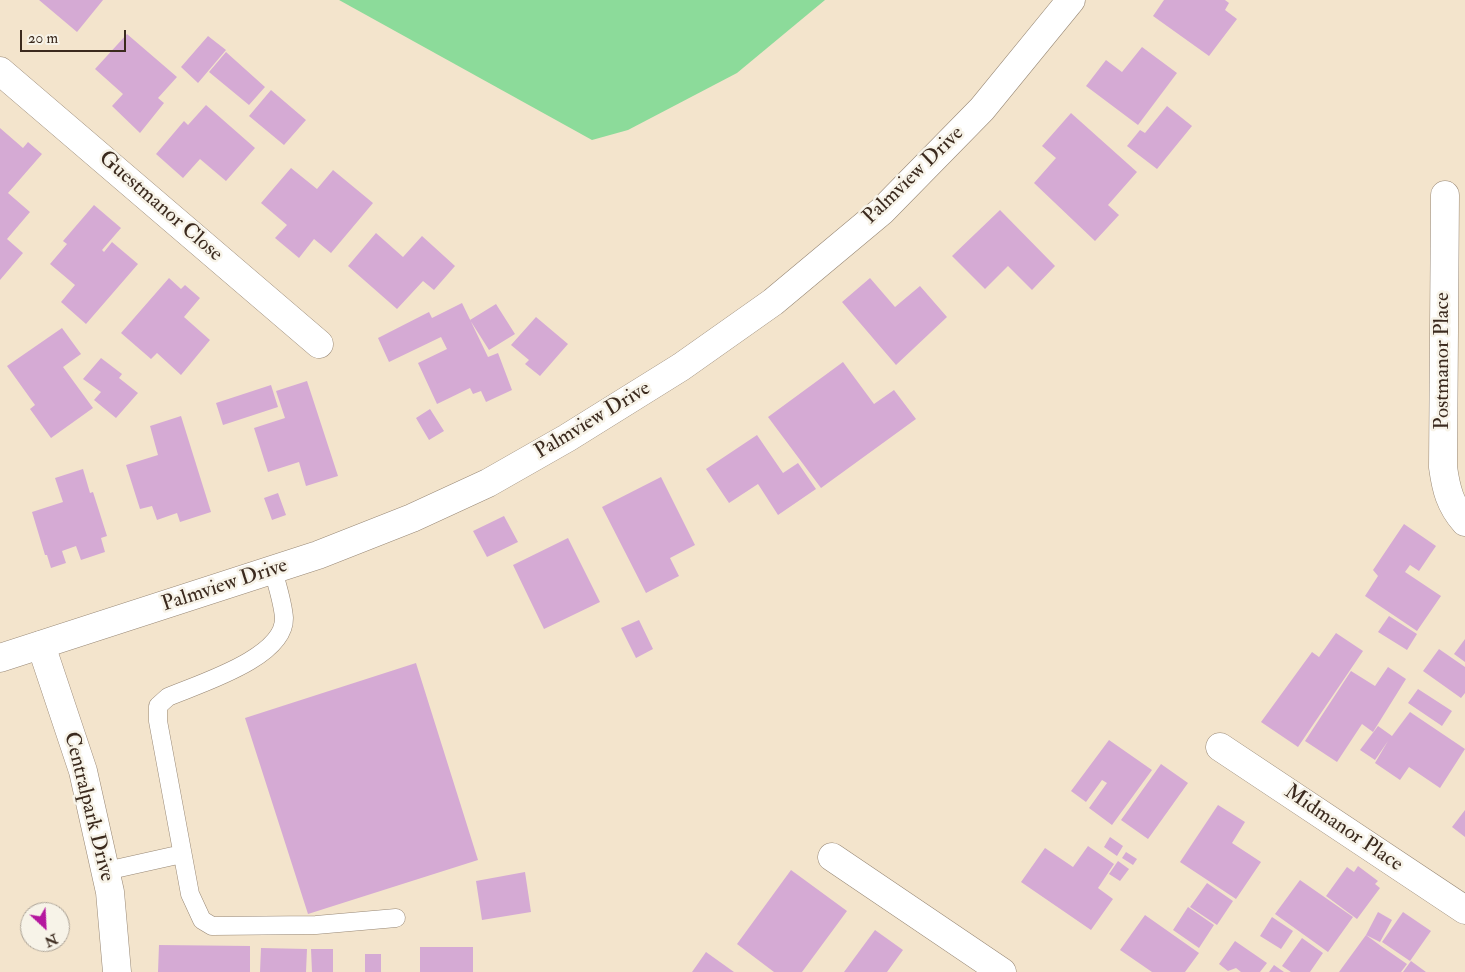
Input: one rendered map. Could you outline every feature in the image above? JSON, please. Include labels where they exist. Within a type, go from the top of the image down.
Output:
[{"type":"street","name":"Palmview Drive","points":[[0,658],[318,555],[412,518],[488,483],[567,438],[681,367],[773,302],[882,211],[982,109],[1071,0]]},
{"type":"street","name":"Guestmanor Close","points":[[0,71],[319,344]]},
{"type":"street","name":"Postmanor Place","points":[[1445,195],[1443,467],[1447,493],[1456,512],[1465,522]]},
{"type":"street","name":"Centralpark Drive","points":[[41,645],[83,772],[110,892],[117,972]]},
{"type":"street","name":"Midmanor Place","points":[[1220,747],[1465,910]]},
{"type":"street","points":[[832,857],[1002,972]]},
{"type":"lane","points":[[273,570],[284,620],[279,635],[271,645],[252,660],[168,697],[158,706],[158,721],[192,900],[202,920],[212,926],[316,925],[396,918]]},
{"type":"lane","points":[[106,871],[182,854]]},
{"type":"green space","points":[[339,0],[825,0],[737,73],[628,130],[592,140]]},
{"type":"building","points":[[39,0],[103,0],[77,32]]},
{"type":"building","points":[[1164,0],[1225,0],[1229,3],[1225,10],[1237,19],[1209,56],[1153,16]]},
{"type":"building","points":[[127,34],[177,77],[158,98],[164,103],[140,133],[112,106],[123,94],[95,69]]},
{"type":"building","points":[[208,36],[226,50],[198,83],[181,67]]},
{"type":"building","points":[[1142,47],[1177,73],[1138,125],[1086,86],[1106,60],[1122,72]]},
{"type":"building","points":[[226,52],[265,87],[249,105],[209,72]]},
{"type":"building","points":[[271,90],[306,120],[284,145],[249,116]]},
{"type":"building","points":[[206,105],[255,148],[226,181],[200,159],[183,178],[156,154],[184,121],[188,125]]},
{"type":"building","points":[[1167,106],[1192,126],[1157,169],[1127,146],[1140,130],[1145,133]]},
{"type":"building","points":[[1071,113],[1137,172],[1108,205],[1119,215],[1095,241],[1034,183],[1056,158],[1042,146]]},
{"type":"building","points":[[0,128],[23,148],[28,142],[42,154],[8,193],[30,212],[7,239],[23,253],[0,280]]},
{"type":"building","points":[[291,168],[317,189],[333,170],[373,203],[331,253],[314,239],[299,258],[275,238],[287,225],[261,203]]},
{"type":"building","points":[[94,205],[121,228],[102,250],[104,252],[112,242],[138,264],[86,324],[61,302],[75,285],[50,264],[67,244],[63,241]]},
{"type":"building","points":[[1000,210],[1055,266],[1032,290],[1008,266],[985,289],[952,256]]},
{"type":"building","points":[[376,233],[403,257],[422,236],[455,266],[434,290],[423,281],[397,309],[348,266]]},
{"type":"building","points":[[169,278],[181,289],[185,285],[200,298],[184,317],[210,340],[181,375],[157,353],[151,359],[121,333]]},
{"type":"building","points":[[870,278],[895,307],[920,286],[947,317],[896,365],[842,302]]},
{"type":"building","points":[[462,303],[488,357],[498,353],[512,390],[486,402],[481,391],[473,394],[470,388],[437,404],[418,363],[447,349],[441,337],[389,362],[378,338],[429,312],[432,318]]},
{"type":"building","points":[[496,304],[515,334],[489,350],[470,320]]},
{"type":"building","points":[[536,317],[568,344],[540,376],[525,364],[529,360],[511,345]]},
{"type":"building","points":[[62,328],[81,354],[63,367],[93,408],[51,438],[30,409],[35,405],[7,366]]},
{"type":"building","points":[[101,358],[122,374],[119,378],[138,393],[116,418],[94,400],[101,392],[83,379]]},
{"type":"building","points":[[843,362],[874,404],[894,390],[916,419],[821,488],[768,417]]},
{"type":"building","points":[[307,381],[338,476],[306,486],[299,462],[268,472],[254,428],[285,418],[276,391]]},
{"type":"building","points":[[271,385],[278,407],[223,425],[216,403]]},
{"type":"building","points":[[430,409],[444,431],[429,440],[416,418]]},
{"type":"building","points":[[181,416],[211,512],[180,522],[177,513],[157,520],[152,506],[140,509],[126,465],[158,455],[150,426]]},
{"type":"building","points":[[757,435],[783,473],[798,463],[816,489],[778,515],[758,484],[729,503],[706,469]]},
{"type":"building","points":[[83,469],[90,493],[93,492],[107,536],[101,538],[105,552],[81,560],[76,546],[62,551],[66,563],[51,568],[47,555],[45,555],[32,512],[63,502],[55,478]]},
{"type":"building","points":[[661,477],[695,545],[670,558],[679,576],[646,593],[602,507]]},
{"type":"building","points":[[278,493],[286,515],[272,520],[264,498]]},
{"type":"building","points":[[504,516],[518,542],[487,557],[473,531]]},
{"type":"building","points":[[1404,524],[1436,546],[1419,571],[1410,565],[1405,572],[1441,596],[1417,631],[1365,596],[1378,576],[1373,570]]},
{"type":"building","points":[[568,538],[600,602],[544,629],[513,565]]},
{"type":"building","points":[[1389,616],[1417,634],[1407,650],[1378,632]]},
{"type":"building","points":[[639,620],[653,649],[636,658],[621,628]]},
{"type":"building","points":[[1336,633],[1363,651],[1298,747],[1261,722],[1312,652],[1319,657]]},
{"type":"building","points":[[1465,639],[1465,662],[1454,654]]},
{"type":"building","points":[[1439,649],[1465,667],[1465,693],[1461,698],[1423,671]]},
{"type":"building","points":[[416,663],[478,860],[308,914],[245,718]]},
{"type":"building","points":[[1388,667],[1406,679],[1373,732],[1362,724],[1337,762],[1305,741],[1351,671],[1375,686]]},
{"type":"building","points":[[1418,689],[1452,711],[1442,726],[1408,703]]},
{"type":"building","points":[[1410,712],[1465,749],[1440,788],[1409,767],[1400,780],[1375,763],[1388,741],[1375,760],[1360,750],[1378,726],[1392,736]]},
{"type":"building","points":[[1109,740],[1152,770],[1112,825],[1089,808],[1107,783],[1102,780],[1086,802],[1071,791]]},
{"type":"building","points":[[1161,764],[1188,783],[1148,839],[1121,820]]},
{"type":"building","points":[[1218,805],[1245,822],[1232,843],[1261,862],[1236,899],[1180,862]]},
{"type":"building","points":[[1465,810],[1465,837],[1452,827]]},
{"type":"building","points":[[1110,837],[1123,846],[1117,856],[1104,847]]},
{"type":"building","points":[[1088,846],[1114,864],[1098,888],[1113,899],[1091,930],[1021,882],[1045,848],[1073,867]]},
{"type":"building","points":[[1126,852],[1137,859],[1133,865],[1122,858]]},
{"type":"building","points":[[1118,861],[1129,869],[1120,881],[1109,874]]},
{"type":"building","points":[[1358,866],[1378,881],[1375,884],[1380,888],[1357,919],[1326,896],[1347,867],[1354,872]]},
{"type":"building","points":[[791,870],[847,911],[802,972],[774,972],[737,944]]},
{"type":"building","points":[[525,872],[531,912],[482,920],[476,881]]},
{"type":"building","points":[[1300,880],[1353,917],[1328,952],[1275,914]]},
{"type":"building","points":[[1207,883],[1233,901],[1217,925],[1190,907]]},
{"type":"building","points":[[1188,907],[1214,925],[1199,948],[1173,930]]},
{"type":"building","points":[[1378,912],[1392,920],[1380,942],[1366,935]]},
{"type":"building","points":[[1403,912],[1431,931],[1410,961],[1382,942]]},
{"type":"building","points":[[1145,915],[1199,953],[1185,972],[1152,972],[1120,950]]},
{"type":"building","points":[[1272,917],[1293,931],[1281,949],[1260,936]]},
{"type":"building","points":[[875,930],[903,950],[887,972],[844,972]]},
{"type":"building","points":[[1366,935],[1407,964],[1401,972],[1339,972]]},
{"type":"building","points":[[1302,938],[1323,953],[1310,972],[1291,972],[1282,966]]},
{"type":"building","points":[[1235,941],[1267,963],[1260,972],[1241,972],[1236,968],[1228,971],[1219,964]]},
{"type":"building","points":[[159,945],[250,946],[250,972],[158,972]]},
{"type":"building","points":[[420,947],[473,947],[473,972],[420,972]]},
{"type":"building","points":[[261,948],[307,949],[306,972],[260,972]]},
{"type":"building","points":[[311,949],[333,949],[333,972],[312,972]]},
{"type":"building","points":[[706,952],[734,972],[692,972]]},
{"type":"building","points":[[365,954],[381,954],[381,972],[365,972]]},
{"type":"building","points":[[1411,961],[1426,972],[1403,972]]},
{"type":"building","points":[[1274,965],[1284,972],[1269,972]]}]
